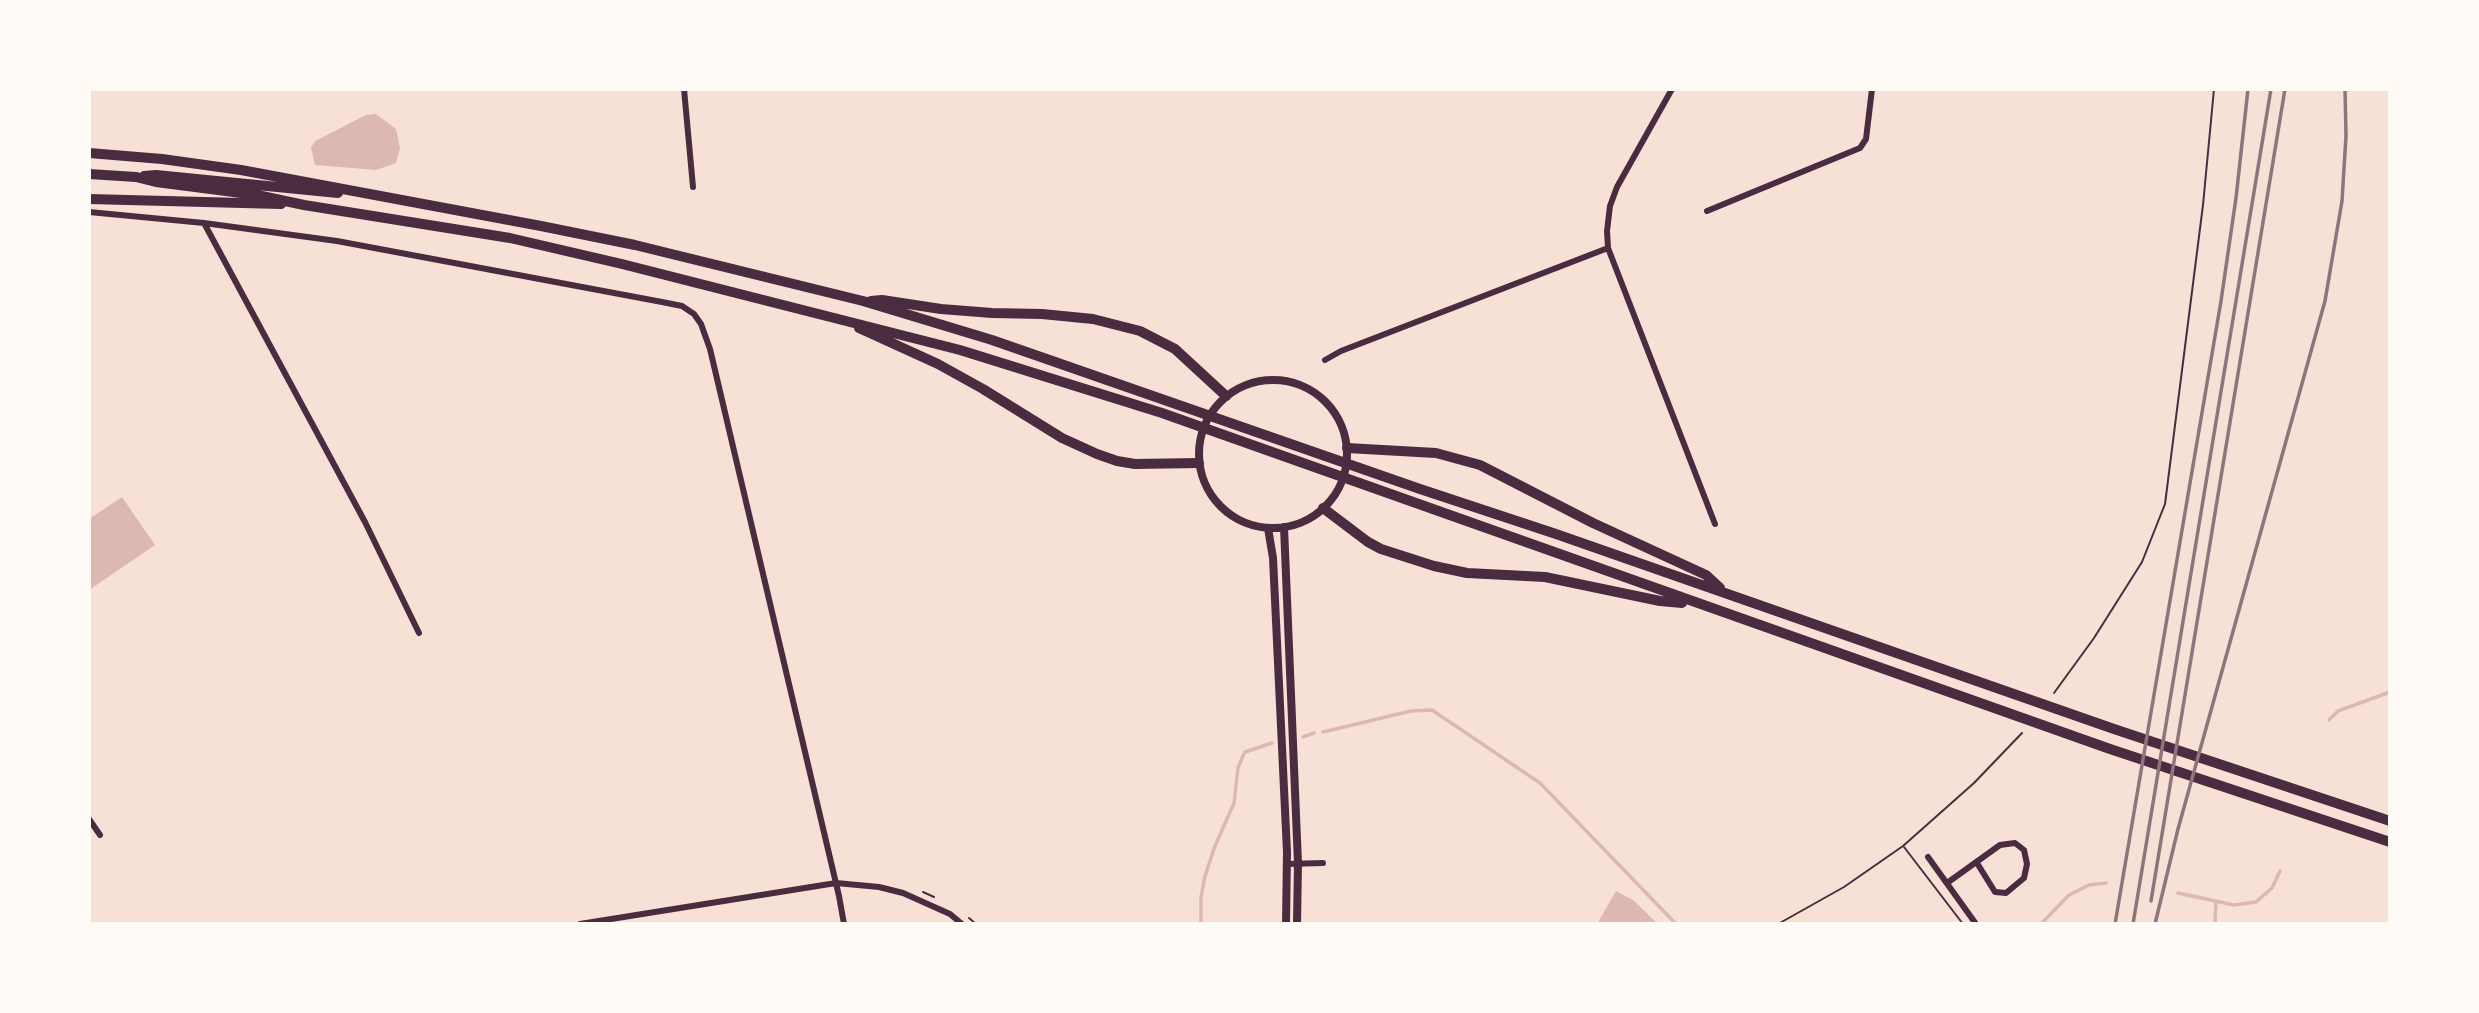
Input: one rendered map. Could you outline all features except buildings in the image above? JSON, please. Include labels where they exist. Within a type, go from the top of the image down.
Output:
[{"type":"main road","points":[[89,153],[162,159],[241,170],[635,245],[863,301],[992,340],[1726,592],[2114,729],[2390,821]]},
{"type":"main road","points":[[89,174],[136,177],[156,175],[356,193]]},
{"type":"main road","points":[[136,177],[510,238],[960,350],[1163,413],[2110,749],[2390,842]]},
{"type":"main road","points":[[89,199],[304,205]]},
{"type":"main road","points":[[863,301],[882,300],[940,309],[1093,318],[1140,331],[1175,349],[1226,396]]},
{"type":"main road","points":[[839,318],[938,364],[1062,438],[1097,454],[1135,464],[1199,463]]},
{"type":"main road","points":[[1260,381],[1283,381],[1312,391],[1331,408],[1345,434],[1347,448],[1344,477],[1332,499],[1323,509],[1298,523],[1284,527],[1269,528],[1241,521],[1218,504],[1206,486],[1199,463],[1199,445],[1210,415],[1226,396],[1260,381]]},
{"type":"main road","points":[[1347,448],[1427,452],[1457,457],[1480,465],[1593,523],[1706,575],[1726,592]]},
{"type":"main road","points":[[1323,509],[1381,549],[1434,566],[1467,573],[1545,577],[1660,601],[1699,605]]},
{"type":"main road","points":[[1284,527],[1298,863],[1297,924]]},
{"type":"main road","points":[[1269,528],[1273,558],[1287,864],[1286,924]]},
{"type":"street","points":[[684,89],[693,187]]},
{"type":"street","points":[[1672,89],[1617,187],[1610,206],[1608,248],[1715,524]]},
{"type":"street","points":[[1707,211],[1857,150],[1866,139],[1872,89]]},
{"type":"street","points":[[89,212],[204,223],[337,241],[682,306],[694,314],[701,324],[710,349],[844,924]]},
{"type":"street","points":[[204,223],[365,522],[419,633]]},
{"type":"street","points":[[1325,360],[1342,351],[1608,248]]},
{"type":"street","points":[[1276,635],[1287,634]]},
{"type":"street","points":[[89,819],[100,835]]},
{"type":"street","points":[[1947,883],[2000,845],[2015,843],[2024,850],[2027,864],[2024,878],[2006,893],[1995,892],[1977,863]]},
{"type":"street","points":[[1928,857],[1976,924]]},
{"type":"street","points":[[1287,864],[1323,863]]},
{"type":"street","points":[[580,924],[836,883],[879,887],[903,893],[950,914],[962,924]]},
{"type":"path","points":[[2054,693],[2142,562],[2165,504],[2203,205],[2214,89]]},
{"type":"path","points":[[1778,924],[1844,887],[1903,846],[1974,783],[2022,733]]},
{"type":"path","points":[[1903,846],[1962,924]]},
{"type":"shaded area","points":[[376,114],[396,129],[400,148],[396,163],[376,170],[315,165],[311,148],[315,141],[366,115]]},
{"type":"shaded area","points":[[122,497],[155,545],[89,590],[89,519]]},
{"type":"shaded area","points":[[1616,891],[1633,900],[1658,924],[1597,924]]},
{"type":"waterway","points":[[2329,720],[2338,711],[2390,692]]},
{"type":"waterway","points":[[1323,732],[1411,711],[1432,710],[1540,783],[1676,924]]},
{"type":"waterway","points":[[1303,737],[1314,733]]},
{"type":"waterway","points":[[1201,924],[1201,897],[1205,876],[1234,803],[1238,768],[1245,752],[1272,743]]},
{"type":"waterway","points":[[2178,893],[2234,905],[2256,902],[2272,888],[2280,871]]},
{"type":"waterway","points":[[2041,924],[2069,895],[2089,885],[2106,883]]},
{"type":"waterway","points":[[2215,924],[2216,901]]},
{"type":"railway","points":[[2115,924],[2221,301],[2248,89]]},
{"type":"railway","points":[[2133,924],[2271,89]]},
{"type":"railway","points":[[2151,901],[2285,89]]},
{"type":"railway","points":[[2155,924],[2178,829],[2325,301],[2342,201],[2346,136],[2345,89]]}]
